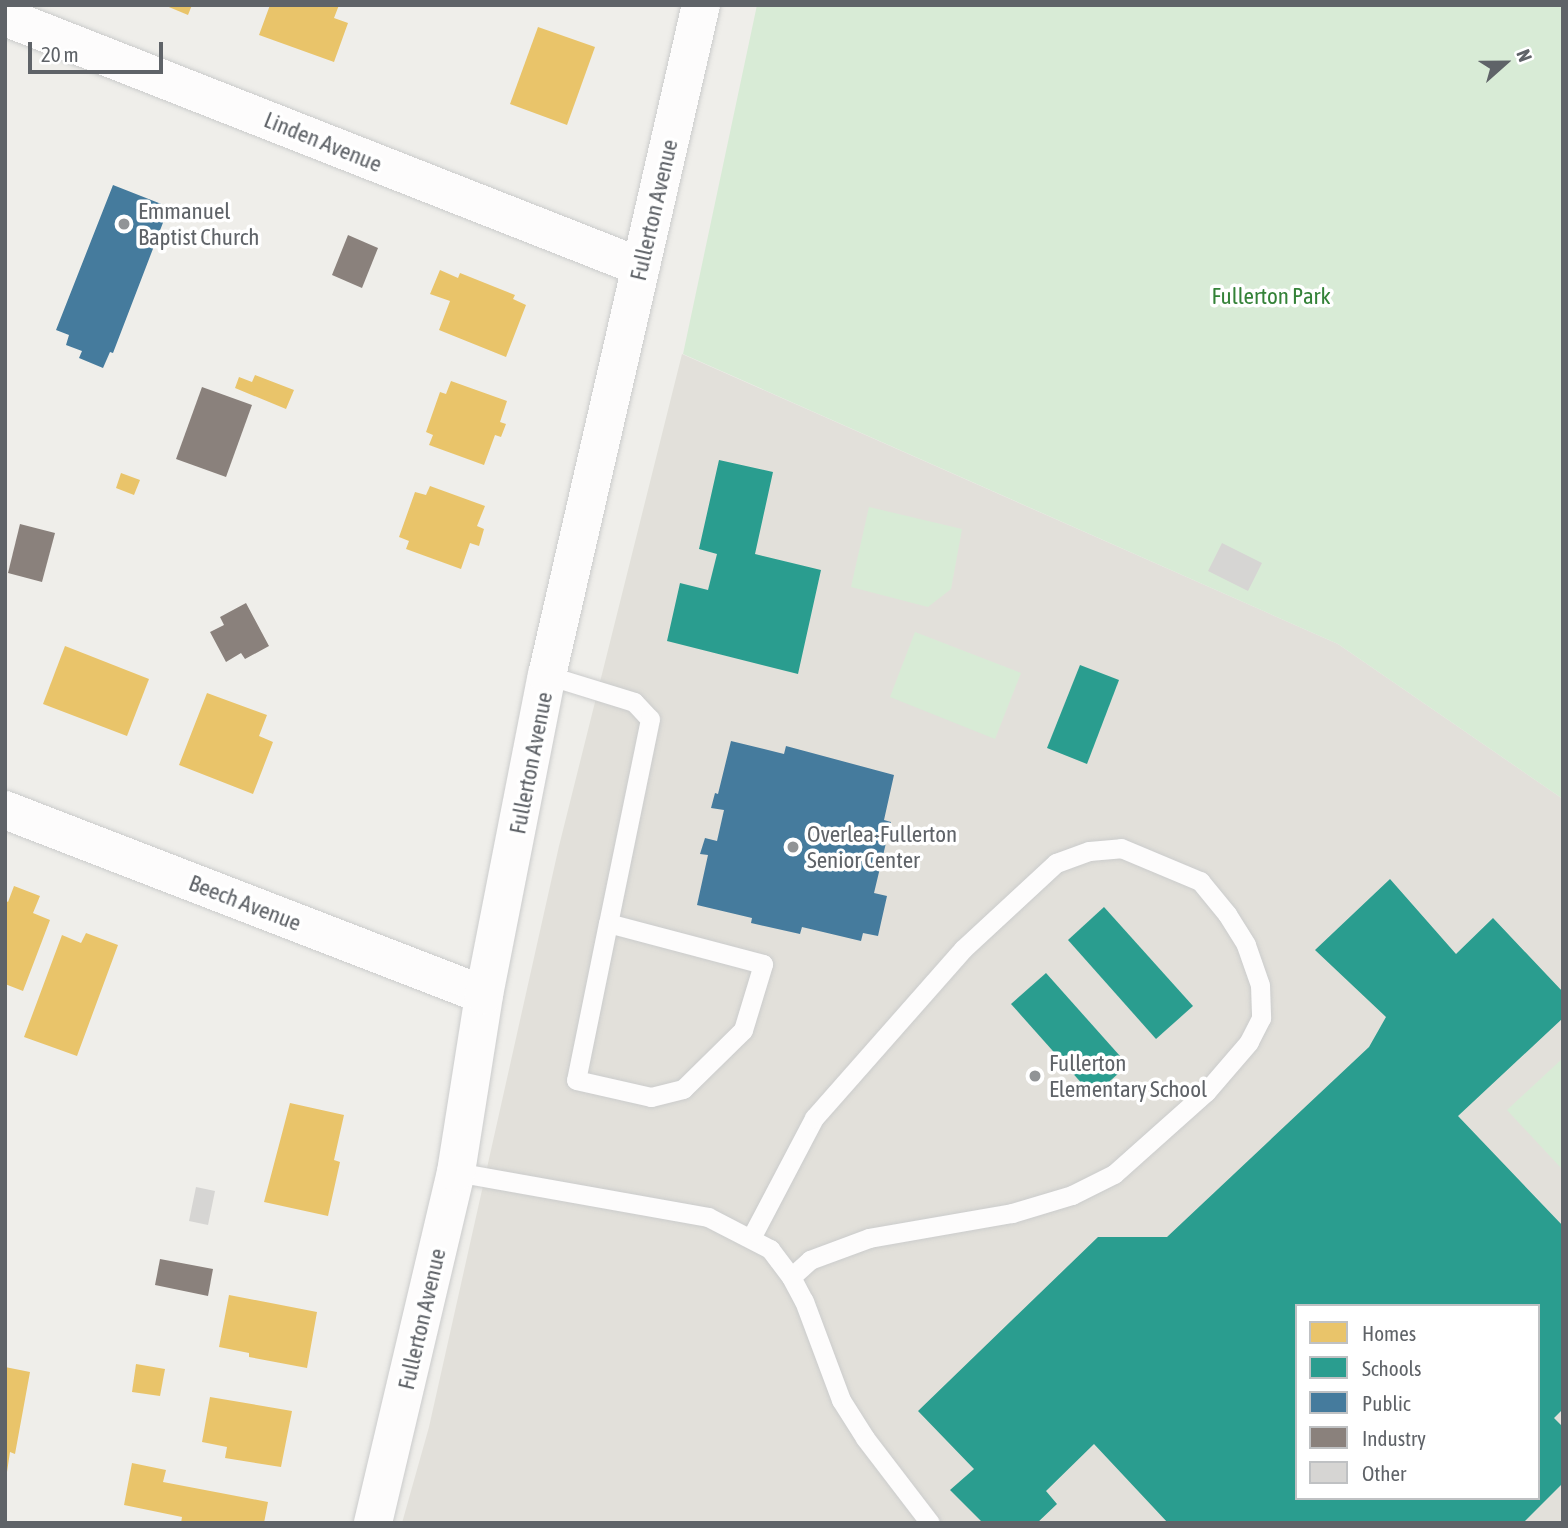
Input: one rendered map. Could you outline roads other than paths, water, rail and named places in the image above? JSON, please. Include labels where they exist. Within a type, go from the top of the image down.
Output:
[{"type":"street","name":"Fullerton Avenue","points":[[373,1523],[456,1172],[484,996],[547,675],[701,5]]},
{"type":"street","name":"Linden Avenue","points":[[5,16],[641,267]]},
{"type":"street","name":"Beech Avenue","points":[[5,810],[484,996]]},
{"type":"lane","points":[[547,675],[634,702],[650,719],[608,923],[576,1080],[651,1097],[683,1089],[743,1030],[763,964],[608,923]]},
{"type":"lane","points":[[751,1238],[814,1118],[963,949],[1056,863],[1089,852],[1121,848],[1200,881],[1227,914],[1246,945],[1260,985],[1261,1018],[1249,1042],[1206,1092],[1114,1174],[1072,1195],[1012,1213],[869,1238],[810,1260],[791,1276]]},
{"type":"lane","points":[[456,1172],[708,1217],[770,1249],[791,1276],[841,1399],[865,1438],[930,1522]]},
{"type":"place","name":"Emmanuel Baptist Church","points":[[124,224]]},
{"type":"place","name":"Overlea-Fullerton Senior Center","points":[[793,847]]},
{"type":"place","name":"Fullerton Elementary School","points":[[1035,1076]]},
{"type":"park label","name":"Fullerton Park","points":[[1271,296]]}]
